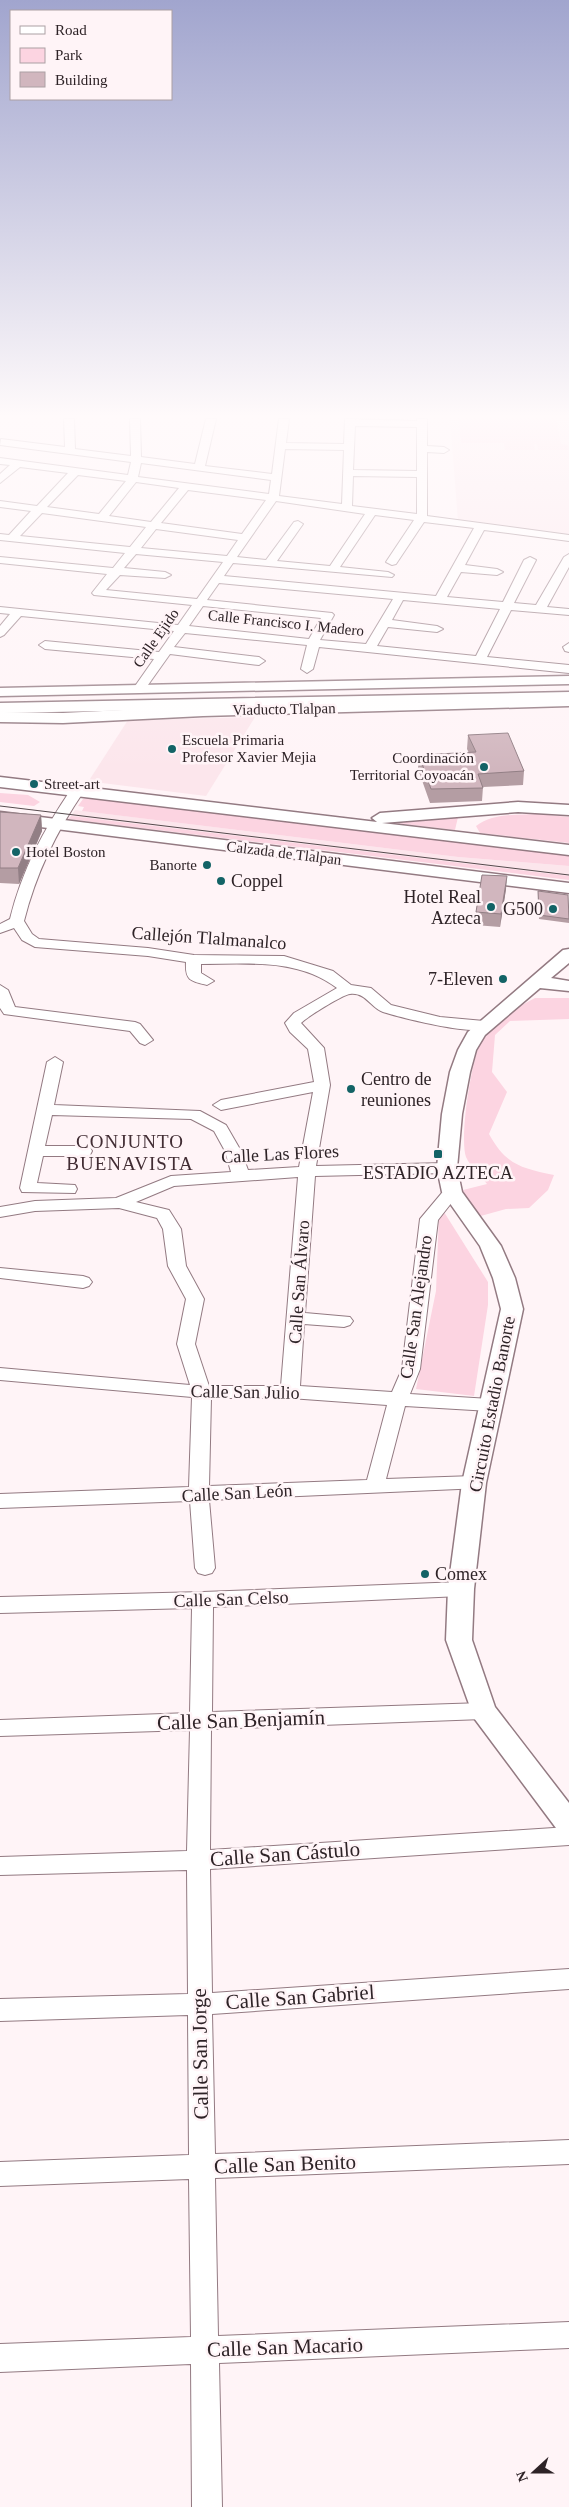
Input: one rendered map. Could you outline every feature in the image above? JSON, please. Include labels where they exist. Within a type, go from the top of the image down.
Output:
[{"type":"highway","points":[[5,704],[47,696],[154,694],[234,688]]},
{"type":"highway","name":"Viaducto Tlalpan","points":[[5,704],[569,692]]},
{"type":"highway","name":"Viaducto Tlalpan","points":[[5,704],[58,707],[569,697]]},
{"type":"highway","points":[[58,707],[90,710],[203,711]]},
{"type":"main road","name":"Viaducto Tlalpan","points":[[0,692],[539,680],[569,681]]},
{"type":"main road","name":"Viaducto Tlalpan","points":[[0,717],[569,702]]},
{"type":"main road","points":[[517,704],[569,710]]},
{"type":"main road","points":[[0,782],[569,850]]},
{"type":"main road","points":[[0,791],[34,794],[43,798],[46,804],[46,816],[54,824]]},
{"type":"main road","points":[[340,822],[480,810],[546,807],[569,810]]},
{"type":"main road","points":[[475,838],[464,830],[462,822],[469,814],[480,810]]},
{"type":"main road","name":"Calzada de Tlalpan","points":[[0,817],[569,888]]},
{"type":"main road","name":"Circuito Estadio Banorte","points":[[569,954],[484,1026],[473,1039],[463,1061],[452,1114],[447,1168],[452,1192],[490,1246],[504,1278],[512,1309],[474,1483],[461,1589],[459,1640],[483,1711],[569,1824]]},
{"type":"main road","points":[[536,982],[569,986]]},
{"type":"street","points":[[145,536],[98,593],[328,615],[314,642],[307,669]]},
{"type":"street","points":[[231,536],[247,538]]},
{"type":"street","points":[[270,562],[289,536]]},
{"type":"street","points":[[333,569],[355,536]]},
{"type":"street","points":[[392,562],[409,536]]},
{"type":"street","points":[[440,600],[476,536]]},
{"type":"street","points":[[554,536],[569,538]]},
{"type":"street","points":[[6,537],[388,575]]},
{"type":"street","name":"Calle Ejido","points":[[139,689],[247,538]]},
{"type":"street","points":[[540,609],[569,557]]},
{"type":"street","points":[[480,660],[530,560]]},
{"type":"street","points":[[2,562],[165,575]]},
{"type":"street","points":[[458,568],[497,572]]},
{"type":"street","points":[[216,579],[569,612]]},
{"type":"street","points":[[370,648],[400,596]]},
{"type":"street","name":"Calle Francisco I. Madero","points":[[0,610],[94,615],[181,629],[569,669]]},
{"type":"street","points":[[0,632],[18,612]]},
{"type":"street","points":[[243,635],[257,616]]},
{"type":"street","points":[[384,623],[437,629]]},
{"type":"street","points":[[45,645],[259,661]]},
{"type":"street","points":[[7,924],[54,824],[77,791]]},
{"type":"street","name":"Callejón Tlalmanalco","points":[[7,924],[35,943],[148,952],[194,959],[284,960],[328,974],[347,989],[366,991],[386,1008],[440,1022],[484,1026]]},
{"type":"street","points":[[194,959],[193,975],[207,981]]},
{"type":"street","name":"Calle San Álvaro","points":[[290,1392],[307,1171],[322,1085],[316,1048],[296,1030],[293,1023],[299,1016],[347,989]]},
{"type":"street","points":[[0,990],[8,1011],[129,1026],[135,1028],[145,1040]]},
{"type":"street","points":[[56,1062],[28,1188],[70,1189]]},
{"type":"street","points":[[221,1105],[322,1085]]},
{"type":"street","points":[[44,1110],[194,1114],[220,1128],[233,1151],[241,1176]]},
{"type":"street","points":[[35,1150],[84,1151]]},
{"type":"street","name":"Calle Las Flores","points":[[0,1212],[35,1206],[119,1203],[172,1180],[307,1171],[447,1168]]},
{"type":"street","name":"Calle San Alejandro","points":[[375,1485],[396,1405],[411,1369],[424,1275],[429,1218],[452,1192]]},
{"type":"street","points":[[119,1203],[163,1214],[172,1229],[177,1266],[195,1299],[186,1344],[202,1392],[199,1495],[205,1568]]},
{"type":"street","points":[[0,1273],[83,1282]]},
{"type":"street","points":[[297,1318],[344,1321]]},
{"type":"street","name":"Calle San Julio","points":[[0,1374],[202,1392],[290,1392],[490,1405]]},
{"type":"street","name":"Calle San León","points":[[0,1501],[199,1495],[375,1485],[474,1483]]},
{"type":"street","name":"Calle San Celso","points":[[0,1605],[203,1600],[461,1589]]},
{"type":"street","name":"Calle San Jorge","points":[[203,1600],[199,1721],[198,1860],[207,2507]]},
{"type":"street","name":"Calle San Benjamín","points":[[0,1728],[483,1711]]},
{"type":"street","name":"Calle San Cástulo","points":[[0,1866],[198,1860],[569,1836]]},
{"type":"street","name":"Calle San Gabriel","points":[[0,2010],[199,2004],[569,1979]]},
{"type":"street","name":"Calle San Benito","points":[[0,2174],[569,2152]]},
{"type":"street","name":"Calle San Macario","points":[[0,2358],[569,2335]]},
{"type":"shaded area","name":"Escuela Primaria Profesor Xavier Mejia","points":[[255,717],[206,796],[94,782],[90,779],[128,720]]},
{"type":"shaded area","points":[[75,810],[458,857],[569,866],[569,876],[71,816]]},
{"type":"green space","points":[[0,793],[28,795],[40,802],[34,806],[0,802]]},
{"type":"green space","points":[[90,797],[569,853],[569,866],[458,857],[82,811],[84,807],[78,806],[83,799]]},
{"type":"green space","points":[[538,814],[569,817],[569,843],[480,833],[476,826],[498,817]]},
{"type":"green space","points":[[71,816],[569,876],[569,880],[68,819]]},
{"type":"green space","points":[[431,817],[458,817],[455,830],[395,823]]},
{"type":"green space","points":[[535,998],[569,998],[569,1019],[510,1021],[495,1035],[492,1072],[507,1092],[489,1134],[508,1159],[523,1167],[554,1175],[548,1190],[529,1208],[506,1209],[477,1217],[469,1205],[463,1190],[487,1184],[466,1157],[464,1147],[465,1115],[475,1060],[483,1037],[488,1031],[507,1014]]},
{"type":"green space","points":[[444,1212],[488,1282],[488,1305],[474,1396],[416,1389],[436,1291],[439,1214]]},
{"type":"building","points":[[508,733],[524,771],[478,774],[483,788],[431,789],[419,755],[476,752],[468,735]]},
{"type":"building","name":"Hotel Boston","points":[[0,812],[41,815],[18,868],[0,868]]},
{"type":"building","name":"Hotel Real Azteca","points":[[482,875],[507,876],[501,914],[476,912]]},
{"type":"building","name":"G500","points":[[538,891],[568,895],[569,919],[539,915]]},
{"type":"tram line","points":[[0,806],[569,875]]},
{"type":"place","name":"Escuela Primaria Profesor Xavier Mejia","points":[[172,749]]},
{"type":"place","name":"Coordinación Territorial Coyoacán","points":[[484,767]]},
{"type":"place","name":"Street-art","points":[[34,784]]},
{"type":"place","name":"Hotel Boston","points":[[16,852]]},
{"type":"place","name":"Banorte","points":[[207,865]]},
{"type":"place","name":"Coppel","points":[[221,881]]},
{"type":"place","name":"Hotel Real Azteca","points":[[491,907]]},
{"type":"place","name":"G500","points":[[553,909]]},
{"type":"place","name":"7-Eleven","points":[[503,979]]},
{"type":"place","name":"Centro de reuniones","points":[[351,1089]]},
{"type":"place","name":"ESTADIO AZTECA","points":[[438,1154]]},
{"type":"place","name":"Comex","points":[[425,1574]]},
{"type":"district","name":"CONJUNTO BUENAVISTA","points":[[130,1152]]}]
